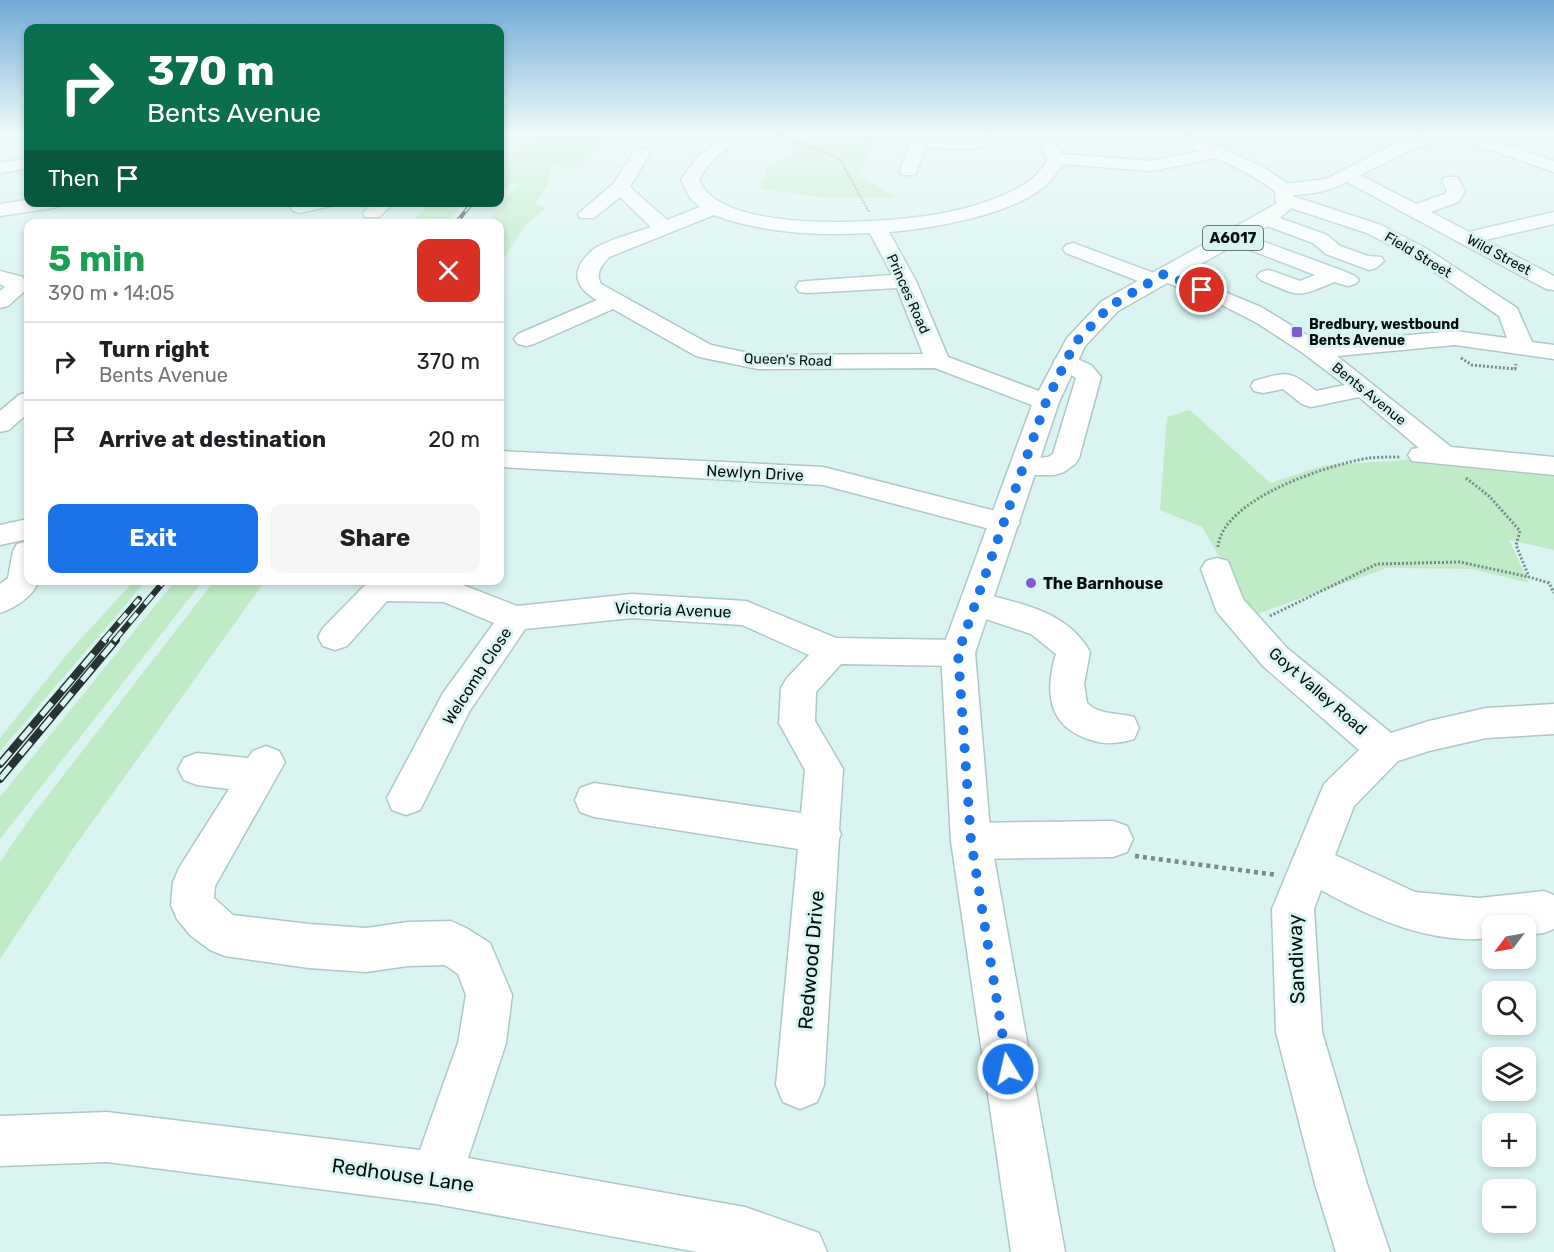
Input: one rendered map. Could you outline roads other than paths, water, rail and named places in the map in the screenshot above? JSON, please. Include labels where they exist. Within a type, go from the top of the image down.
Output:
[{"type":"street","points":[[587,214],[614,192]]},
{"type":"street","points":[[625,192],[663,227]]},
{"type":"street","points":[[695,192],[713,209],[745,219],[789,225],[877,228],[969,212],[1022,192]]},
{"type":"street","points":[[1285,194],[1292,192]]},
{"type":"street","name":"Wild Street","points":[[1379,192],[1554,284]]},
{"type":"street","points":[[1414,211],[1452,198],[1455,192]]},
{"type":"street","name":"Field Street","points":[[1285,194],[1374,229],[1420,253],[1509,313],[1522,346]]},
{"type":"street","name":"A6017","points":[[1038,1252],[971,841],[958,653],[1046,402],[1075,343],[1110,306],[1234,237],[1275,222],[1285,206],[1285,194]]},
{"type":"street","points":[[0,210],[24,206]]},
{"type":"street","points":[[1275,222],[1314,207]]},
{"type":"street","name":"Queen's Road","points":[[713,209],[602,253],[588,270],[587,278],[592,288],[704,351],[730,358],[758,362],[938,361],[1046,402]]},
{"type":"street","points":[[1467,238],[1554,218]]},
{"type":"street","points":[[1275,222],[1320,239],[1333,250],[1369,264],[1374,261]]},
{"type":"street","name":"Princes Road","points":[[877,228],[904,281],[938,361]]},
{"type":"street","points":[[1234,237],[1341,277],[1300,289],[1268,276]]},
{"type":"street","name":"Bents Avenue","points":[[1073,249],[1159,277],[1262,316],[1316,351],[1364,389],[1428,455],[1554,466]]},
{"type":"street","points":[[0,277],[15,282],[16,289],[0,301]]},
{"type":"street","points":[[807,287],[904,281]]},
{"type":"street","points":[[526,339],[613,301]]},
{"type":"street","points":[[1316,351],[1455,338],[1554,352]]},
{"type":"street","points":[[1024,466],[1054,466],[1065,458],[1089,377],[1066,361]]},
{"type":"street","points":[[1263,386],[1288,381],[1311,399],[1364,389]]},
{"type":"street","points":[[0,424],[24,403]]},
{"type":"street","name":"Newlyn Drive","points":[[504,459],[823,476],[1005,523]]},
{"type":"street","points":[[0,534],[24,530]]},
{"type":"street","name":"Goyt Valley Road","points":[[1217,569],[1228,604],[1275,657],[1385,750]]},
{"type":"street","points":[[0,602],[23,583],[24,576]]},
{"type":"street","name":"Victoria Avenue","points":[[335,637],[379,590],[447,591],[515,618],[632,606],[746,613],[833,651],[958,653]]},
{"type":"street","points":[[976,604],[1040,622],[1065,638],[1073,652],[1066,676],[1068,703],[1077,718],[1094,727],[1122,728]]},
{"type":"street","name":"Welcomb Close","points":[[406,798],[456,703],[515,618]]},
{"type":"street","name":"Redwood Drive","points":[[800,1085],[821,834],[824,769],[797,723],[799,688],[833,651]]},
{"type":"street","name":"Sandiway","points":[[1363,1252],[1341,1184],[1299,1032],[1293,909],[1338,795],[1385,750],[1429,736],[1486,723],[1554,719]]},
{"type":"street","points":[[197,769],[262,769],[194,882],[192,904],[205,920],[225,935],[309,946],[366,950],[408,944],[451,943],[474,959],[489,995],[482,1043],[436,1178]]},
{"type":"street","points":[[594,800],[821,834]]},
{"type":"street","points":[[971,841],[1113,839]]},
{"type":"street","points":[[1308,872],[1344,881],[1414,912],[1479,919],[1544,912]]},
{"type":"street","name":"Redhouse Lane","points":[[0,1142],[106,1137],[436,1178],[745,1234],[801,1252]]},
{"type":"railway","points":[[459,219],[469,207]]},
{"type":"railway","points":[[114,641],[161,585]]},
{"type":"railway","points":[[103,641],[139,599]]},
{"type":"railway","points":[[0,764],[105,640]]},
{"type":"railway","points":[[0,779],[116,640]]},
{"type":"place","name":"Bredbury, westbound Bents Avenue","points":[[1297,332]]},
{"type":"place","name":"The Barnhouse","points":[[1031,583]]}]
